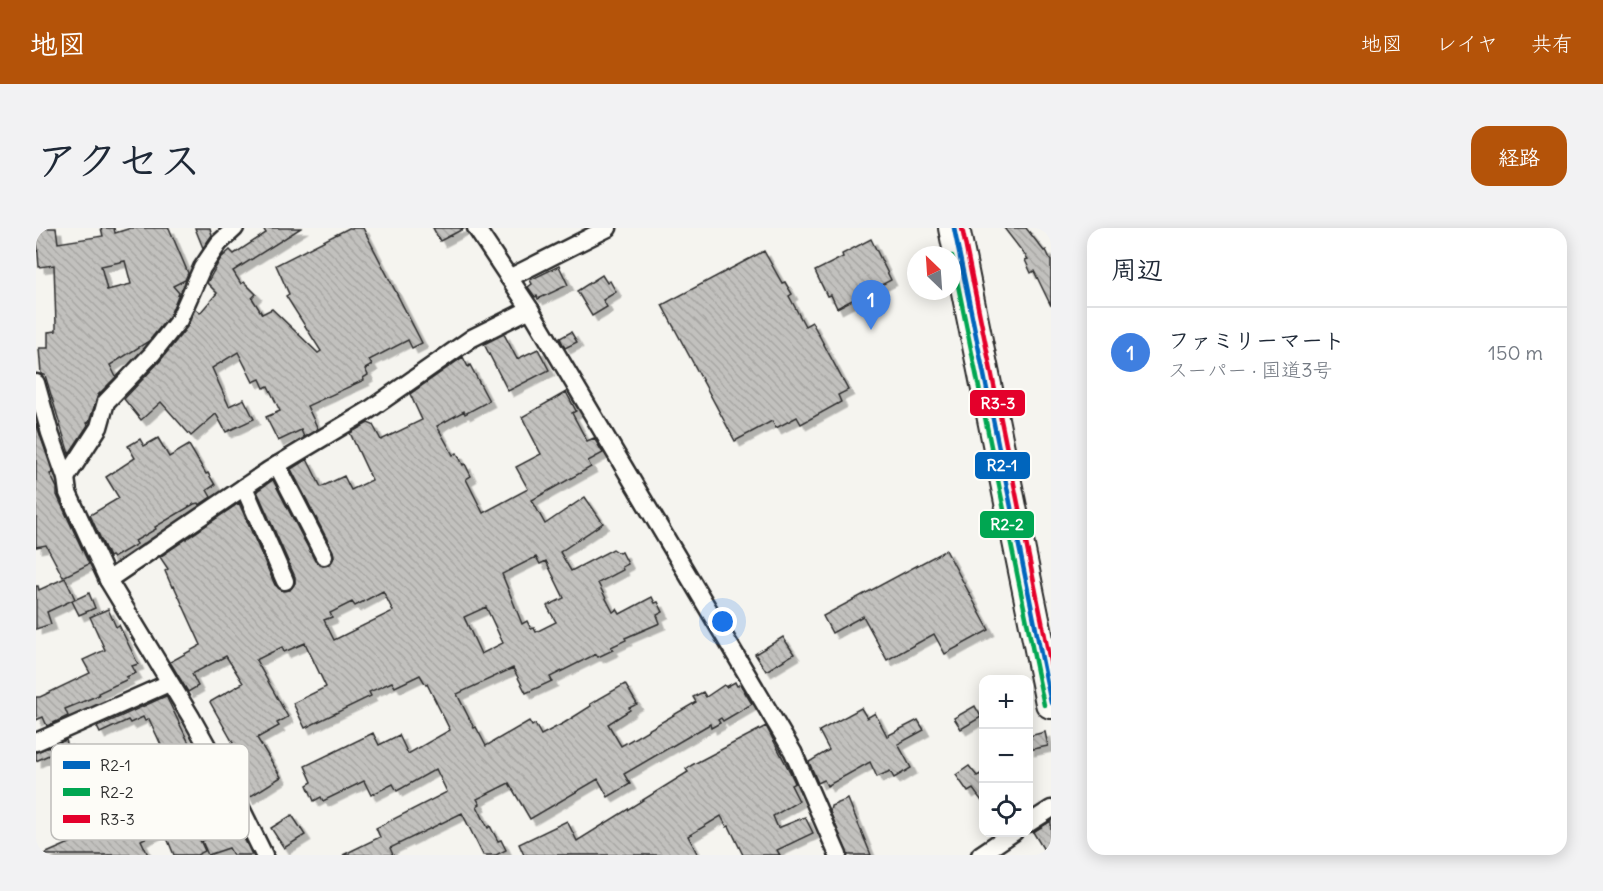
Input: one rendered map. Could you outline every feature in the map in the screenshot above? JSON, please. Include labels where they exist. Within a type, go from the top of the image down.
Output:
[{"type":"highway","points":[[954,228],[1051,702]]},
{"type":"highway","points":[[971,228],[1051,610]]},
{"type":"street","points":[[66,478],[99,427],[106,402],[152,354],[179,320],[202,268],[219,243],[235,228]]},
{"type":"street","points":[[476,228],[530,309],[793,752],[838,855]]},
{"type":"street","points":[[509,278],[608,228]]},
{"type":"street","points":[[108,580],[277,465],[369,410],[472,338],[530,309]]},
{"type":"street","points":[[36,383],[66,478],[68,493],[108,580],[206,744]]},
{"type":"street","points":[[277,465],[324,556]]},
{"type":"street","points":[[244,487],[285,581]]},
{"type":"street","points":[[36,742],[169,683]]},
{"type":"street","points":[[1033,820],[1051,809]]},
{"type":"street","points":[[249,824],[264,855]]},
{"type":"street","points":[[981,855],[1007,837]]},
{"type":"building","points":[[36,228],[56,228],[58,243],[103,236],[101,228],[114,228],[115,233],[131,228],[169,228],[188,273],[185,280],[173,286],[179,293],[170,315],[149,341],[110,365],[116,377],[98,395],[88,425],[69,454],[45,375],[41,374],[39,348],[48,348],[48,332],[56,331],[54,265],[39,267]],"holes":[[[125,261],[131,284],[107,290],[101,266]]]},
{"type":"building","points":[[195,228],[210,228],[212,235],[203,248]]},
{"type":"building","points":[[263,228],[301,228],[233,271],[241,284],[244,282],[256,294],[252,298],[262,314],[272,309],[318,353],[321,351],[286,296],[289,294],[276,265],[349,228],[363,228],[422,343],[412,348],[408,340],[369,360],[372,365],[365,369],[368,375],[363,378],[364,380],[307,406],[318,429],[304,437],[301,430],[278,441],[266,417],[280,411],[268,386],[264,388],[260,379],[253,382],[238,352],[212,368],[229,406],[244,399],[254,419],[226,432],[216,414],[191,436],[161,402],[141,420],[124,399],[160,361],[187,327],[195,309],[200,313],[217,293],[207,283],[221,258],[230,250],[234,254],[266,233]]},
{"type":"building","points":[[433,228],[465,228],[440,241]]},
{"type":"building","points":[[1004,228],[1026,228],[1044,251],[1046,250],[1051,261],[1051,306],[1034,271],[1031,273],[1025,260],[1028,259]]},
{"type":"building","points":[[871,239],[891,280],[837,308],[831,295],[827,296],[815,271]]},
{"type":"building","points":[[764,251],[782,283],[785,282],[792,294],[789,296],[805,326],[812,322],[848,390],[838,395],[841,402],[801,424],[797,417],[776,428],[772,421],[735,441],[662,305]]},
{"type":"building","points":[[559,266],[568,285],[538,299],[537,296],[535,297],[528,287],[532,284],[530,280]]},
{"type":"building","points":[[602,275],[607,283],[610,281],[616,292],[603,300],[607,307],[592,316],[577,291]]},
{"type":"building","points":[[571,332],[577,342],[565,348],[560,338]]},
{"type":"building","points":[[504,334],[517,359],[538,349],[549,370],[508,391],[484,344]]},
{"type":"building","points":[[463,357],[468,367],[470,365],[489,401],[465,414],[464,411],[437,426],[453,455],[457,453],[463,465],[465,464],[471,476],[466,479],[483,513],[528,489],[516,467],[541,454],[522,417],[566,392],[576,411],[572,413],[587,441],[594,438],[603,453],[588,461],[591,467],[532,500],[545,524],[585,497],[603,523],[560,552],[571,571],[613,549],[619,553],[622,552],[628,564],[622,567],[623,570],[598,583],[613,612],[617,609],[620,614],[652,597],[655,603],[658,602],[663,612],[657,615],[660,623],[625,638],[626,640],[611,647],[613,650],[598,657],[596,654],[550,677],[552,681],[526,693],[513,668],[457,694],[486,746],[529,721],[532,726],[535,724],[541,735],[625,684],[637,704],[608,724],[621,746],[696,702],[693,697],[703,692],[706,697],[724,685],[726,687],[735,682],[737,686],[740,684],[752,704],[723,721],[721,718],[718,720],[720,723],[711,728],[710,724],[624,774],[630,784],[608,797],[598,779],[530,819],[509,783],[477,799],[480,804],[477,806],[488,828],[490,826],[506,850],[496,855],[483,855],[462,813],[390,848],[393,855],[343,855],[380,837],[376,828],[447,792],[436,769],[397,791],[393,784],[371,795],[364,781],[323,801],[321,797],[314,801],[307,785],[312,782],[305,766],[373,733],[379,745],[399,735],[408,754],[450,730],[427,684],[420,675],[395,687],[392,682],[369,692],[371,696],[305,728],[293,703],[326,687],[305,643],[284,652],[282,647],[256,660],[288,717],[277,723],[279,726],[257,738],[281,777],[249,797],[249,744],[232,744],[210,702],[243,683],[226,656],[192,674],[198,686],[188,692],[170,662],[201,645],[165,571],[168,569],[160,557],[239,503],[275,585],[283,591],[290,590],[295,583],[295,577],[257,491],[273,480],[315,561],[323,566],[329,565],[334,557],[333,551],[291,469],[307,459],[321,487],[344,476],[351,490],[372,480],[350,433],[368,423],[373,425],[381,440],[422,420],[410,394]],"holes":[[[536,557],[540,564],[546,561],[564,598],[547,606],[556,622],[536,632],[534,628],[531,629],[527,621],[522,624],[502,574]],[[383,591],[393,611],[334,640],[324,620],[332,617],[330,613],[352,602],[355,606]],[[486,607],[503,643],[481,654],[464,617]]]},
{"type":"building","points":[[36,423],[53,473],[50,474],[57,488],[57,495],[89,564],[63,577],[46,545],[36,547]]},
{"type":"building","points":[[158,438],[169,457],[189,445],[215,485],[207,490],[211,497],[199,505],[194,504],[155,527],[156,529],[135,541],[137,544],[113,558],[109,557],[90,515],[119,498],[106,477],[135,458],[128,446],[140,439],[144,446]]},
{"type":"building","points":[[946,550],[989,630],[945,654],[934,634],[887,660],[863,616],[832,633],[823,616]]},
{"type":"building","points":[[65,578],[75,599],[47,612],[51,624],[36,629],[36,586],[39,590]]},
{"type":"building","points":[[89,593],[95,608],[79,615],[72,601]]},
{"type":"building","points":[[108,609],[116,627],[119,625],[138,664],[132,666],[136,673],[98,693],[99,695],[65,709],[68,716],[47,726],[43,717],[36,720],[36,697],[90,673],[83,660],[105,650],[90,617]]},
{"type":"building","points":[[783,637],[794,654],[766,671],[755,654]]},
{"type":"building","points":[[166,696],[189,744],[161,744],[149,719],[145,721],[143,717],[130,723],[128,720],[100,733],[97,727]]},
{"type":"building","points":[[975,706],[979,713],[979,718],[961,729],[954,718]]},
{"type":"building","points":[[861,708],[867,718],[875,713],[887,736],[918,720],[924,730],[898,744],[911,768],[894,778],[890,771],[877,777],[870,762],[827,786],[824,780],[818,783],[809,762],[829,750],[819,731]]},
{"type":"building","points":[[766,726],[795,783],[791,785],[799,801],[773,816],[778,828],[805,817],[813,833],[777,850],[780,855],[743,855],[729,826],[727,827],[721,816],[688,836],[698,855],[524,855],[519,844],[567,821],[577,841],[688,772],[686,769],[692,765]]},
{"type":"building","points":[[1045,732],[1048,746],[1033,749],[1033,735]]},
{"type":"building","points":[[66,740],[67,744],[56,744]]},
{"type":"building","points":[[51,746],[51,754],[36,761],[36,752]]},
{"type":"building","points":[[969,766],[977,776],[979,775],[979,797],[973,789],[968,792],[956,775]]},
{"type":"building","points":[[848,799],[871,855],[848,855],[830,812],[831,806]]},
{"type":"building","points":[[292,815],[305,835],[284,848],[271,828]]},
{"type":"building","points":[[1051,821],[1051,855],[1047,855],[1033,832]]},
{"type":"building","points":[[76,840],[141,840],[148,855],[42,855]]},
{"type":"building","points":[[168,840],[200,840],[205,851],[197,855],[174,855]]},
{"type":"building","points":[[245,840],[252,855],[233,855],[229,848],[208,855],[202,841]]},
{"type":"transit line","name":"R2-1","points":[[954,228],[1051,703]]},
{"type":"transit line","name":"R3-3","points":[[962,228],[1051,666]]},
{"type":"transit line","name":"R2-2","points":[[961,300],[1044,705]]},
{"type":"place","name":"ファミリーマート","points":[[871,330]]}]
